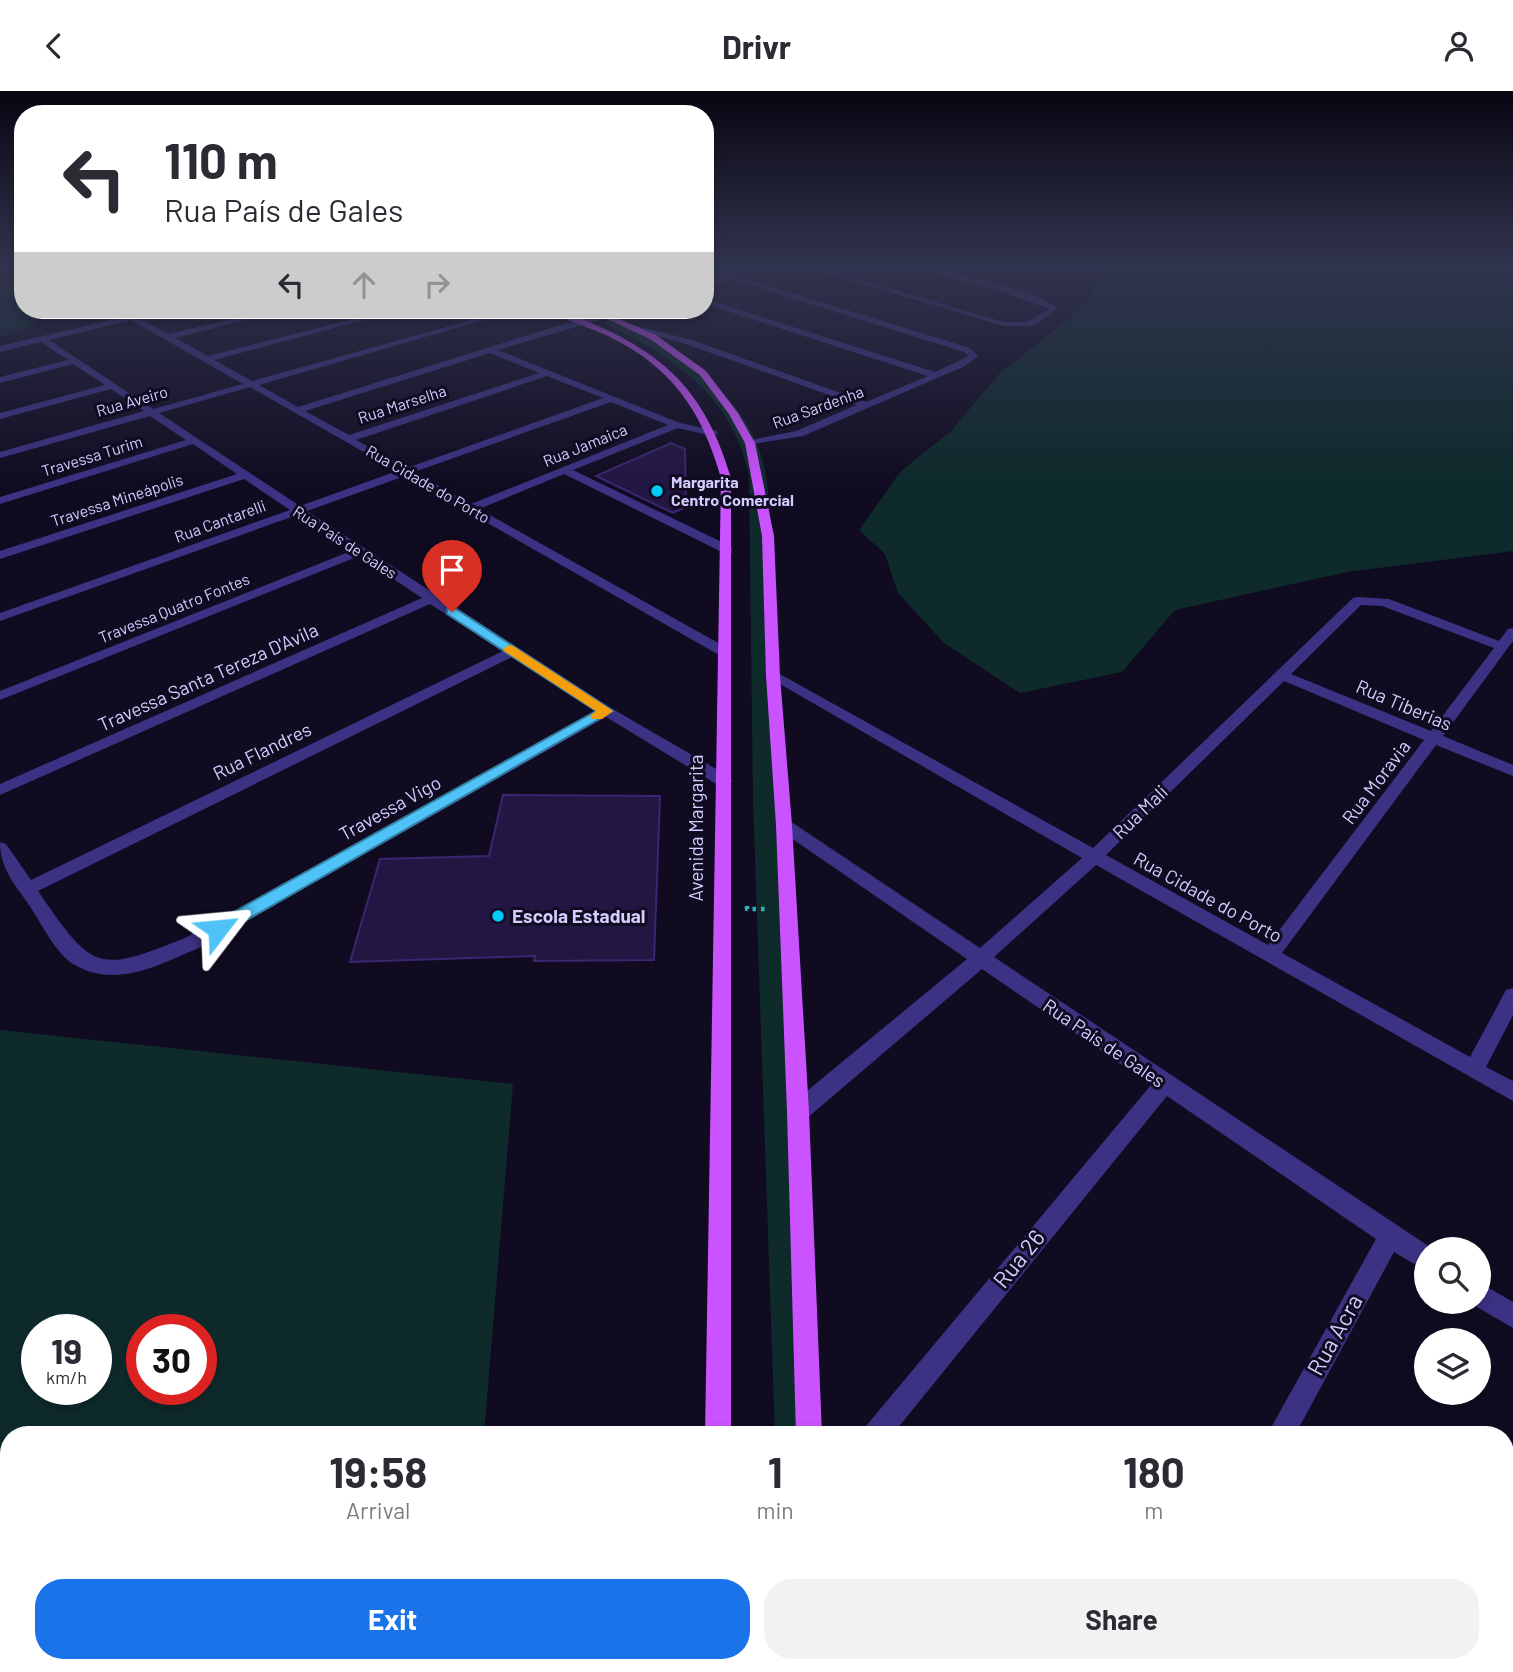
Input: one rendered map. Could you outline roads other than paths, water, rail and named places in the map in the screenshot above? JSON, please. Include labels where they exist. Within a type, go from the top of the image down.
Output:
[{"type":"main road","name":"Avenida Margarita","points":[[626,339],[668,371],[688,392],[713,433],[726,478],[728,550],[724,652],[718,1426]]},
{"type":"main road","name":"Avenida Margarita","points":[[653,339],[704,373],[733,413],[750,443],[768,536],[773,676],[784,825],[798,1112],[809,1426]]},
{"type":"street","points":[[0,349],[42,339]]},
{"type":"street","name":"Rua País de Gales","points":[[42,339],[431,599],[606,711],[724,781]]},
{"type":"street","name":"Rua Cidade do Porto","points":[[170,339],[724,652]]},
{"type":"street","points":[[207,359],[285,339]]},
{"type":"street","name":"Rua Aveiro","points":[[0,456],[411,339]]},
{"type":"street","points":[[298,410],[526,339]]},
{"type":"street","points":[[678,339],[868,405]]},
{"type":"street","points":[[822,339],[935,375]]},
{"type":"street","name":"Rua Sardenha","points":[[750,443],[788,438],[972,359],[972,353],[967,350],[933,339]]},
{"type":"street","points":[[490,350],[677,425],[713,433]]},
{"type":"street","points":[[0,380],[74,362]]},
{"type":"street","name":"Rua Marselha","points":[[348,439],[547,373]]},
{"type":"street","points":[[0,416],[111,386]]},
{"type":"street","name":"Rua Cantarelli","points":[[0,617],[610,399]]},
{"type":"street","name":"Rua Jamaica","points":[[471,509],[677,425]]},
{"type":"street","name":"Travessa Turim","points":[[0,501],[192,441]]},
{"type":"street","points":[[564,470],[728,550]]},
{"type":"street","name":"Travessa Mineápolis","points":[[0,555],[244,475]]},
{"type":"street","name":"Travessa Quatro Fontes","points":[[0,696],[360,552]]},
{"type":"street","name":"Travessa Santa Tereza D'Avila","points":[[0,790],[431,599]]},
{"type":"street","name":"Rua Mali","points":[[798,1112],[980,959],[1094,857],[1358,601],[1384,603],[1502,647]]},
{"type":"street","name":"Rua Moravia","points":[[1270,956],[1513,632]]},
{"type":"street","name":"Rua Flandres","points":[[29,888],[513,651]]},
{"type":"street","name":"Rua Tiberias","points":[[1280,674],[1513,771]]},
{"type":"street","name":"Rua Cidade do Porto","points":[[773,676],[1513,1092]]},
{"type":"street","name":"Travessa Vigo","points":[[0,848],[58,934],[79,958],[109,969],[136,966],[194,942],[606,711]]},
{"type":"street","name":"Rua País de Gales","points":[[784,825],[1414,1251]]},
{"type":"street","points":[[1474,1070],[1513,996]]},
{"type":"street","name":"Rua 26","points":[[882,1426],[1164,1084]]},
{"type":"street","name":"Rua Acra","points":[[1285,1426],[1390,1236]]},
{"type":"street","points":[[1491,1302],[1513,1316]]},
{"type":"place","name":"Margarita Centro Comercial","points":[[657,491]]},
{"type":"place","name":"Escola Estadual","points":[[498,916]]}]
